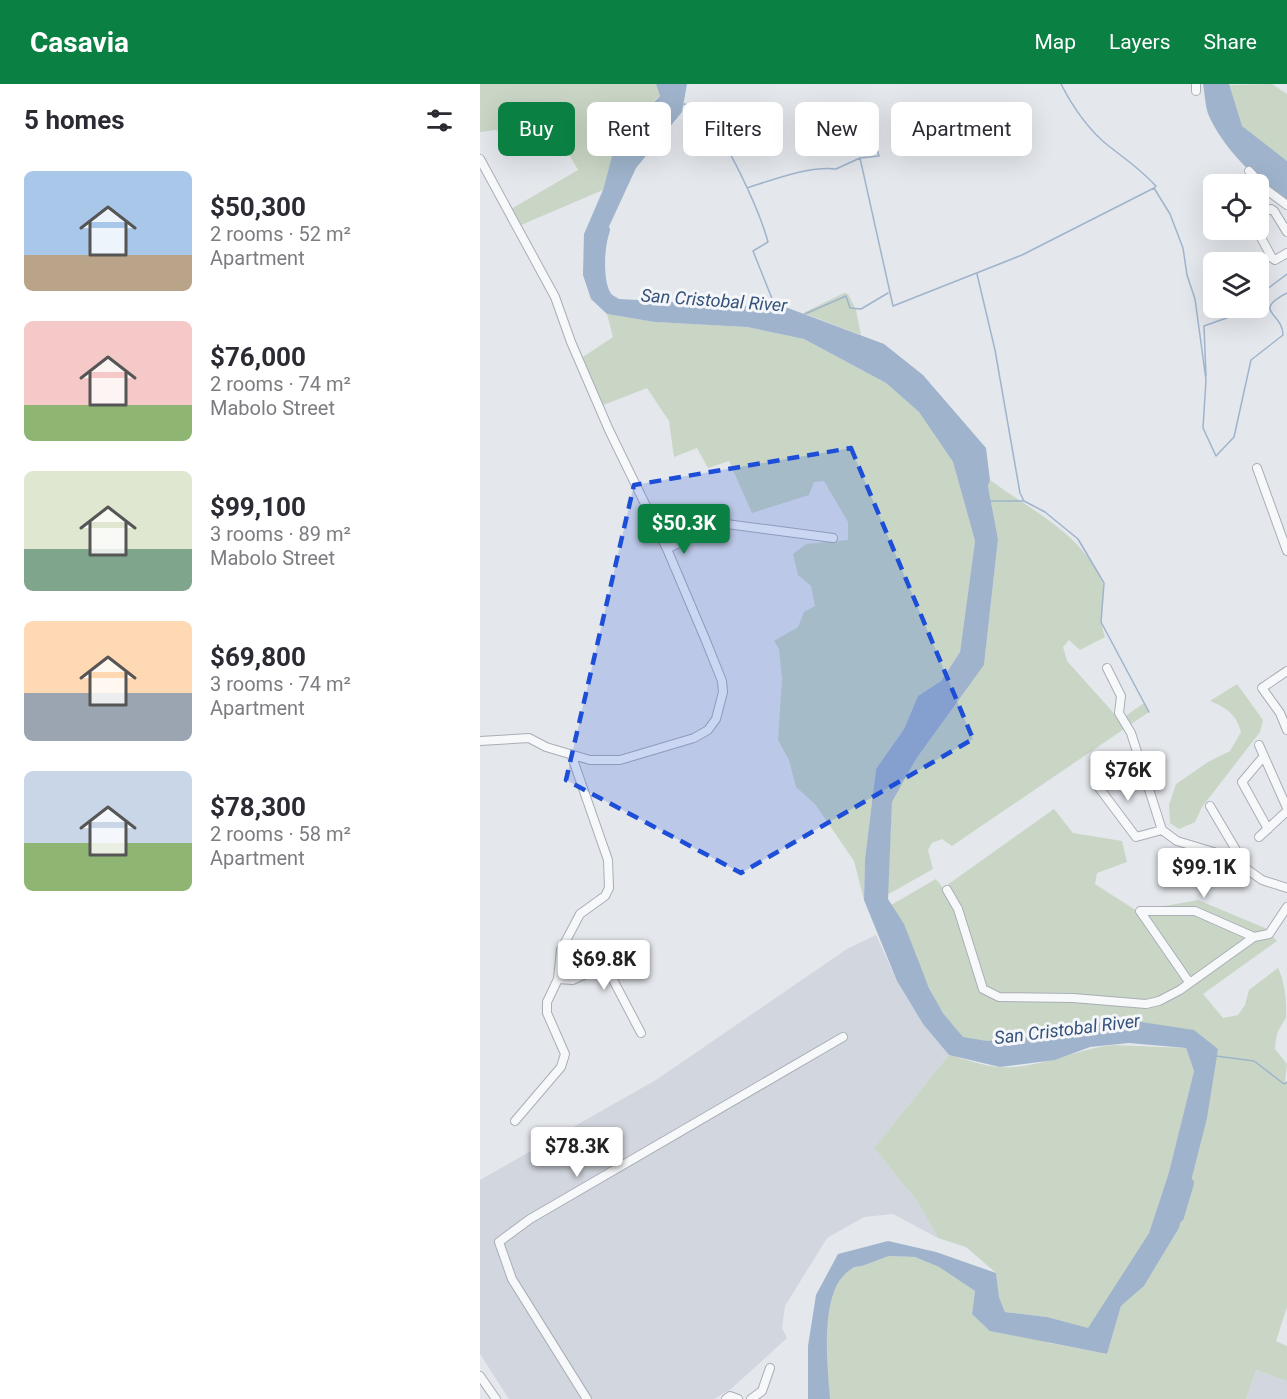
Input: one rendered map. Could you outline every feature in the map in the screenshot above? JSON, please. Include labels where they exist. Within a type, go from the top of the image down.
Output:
[{"type":"street","points":[[480,159],[555,297],[574,351],[609,430],[667,549],[722,681],[723,692],[716,719],[708,730],[694,738],[620,760],[590,760],[546,747],[529,738],[480,741]]},
{"type":"street","points":[[1248,171],[1287,206]]},
{"type":"street","points":[[1269,210],[1271,209],[1287,232]]},
{"type":"street","points":[[1262,240],[1275,260],[1287,253]]},
{"type":"street","points":[[1257,468],[1287,551]]},
{"type":"street","points":[[667,549],[719,523],[833,538]]},
{"type":"street","points":[[1107,668],[1121,696],[1119,713],[1133,740],[1162,830],[1177,841],[1230,857],[1262,880],[1287,888]]},
{"type":"street","points":[[1287,671],[1262,688],[1283,711],[1287,730]]},
{"type":"street","points":[[1259,745],[1287,810],[1259,837]]},
{"type":"street","points":[[515,1121],[561,1067],[564,1054],[547,1013],[547,1002],[558,980],[561,950],[579,914],[605,896],[609,888],[608,860],[571,754]]},
{"type":"street","points":[[1264,756],[1242,782],[1268,829]]},
{"type":"street","points":[[1097,784],[1136,837],[1162,830]]},
{"type":"street","points":[[1210,806],[1236,850],[1230,857]]},
{"type":"street","points":[[947,890],[958,909],[982,989],[999,997],[1073,998],[1146,1004],[1159,1001],[1254,937],[1269,934],[1287,907]]},
{"type":"street","points":[[1189,982],[1140,911],[1204,912],[1254,937]]},
{"type":"street","points":[[558,980],[573,980],[596,969],[609,972],[641,1033]]},
{"type":"street","points":[[586,1399],[512,1279],[500,1242],[530,1219],[843,1037]]},
{"type":"street","points":[[751,1399],[762,1391],[770,1368]]},
{"type":"street","points":[[481,1381],[496,1399]]},
{"type":"street","points":[[726,1399],[730,1396],[738,1399]]},
{"type":"highlighted area","points":[[851,448],[973,739],[741,873],[566,780],[634,485]]},
{"type":"shaded area","points":[[876,935],[897,981],[923,1024],[949,1055],[874,1148],[917,1201],[938,1238],[893,1214],[864,1217],[827,1238],[785,1306],[782,1328],[787,1338],[731,1389],[714,1399],[509,1399],[480,1354],[480,1180],[656,1080],[847,949]]},
{"type":"shaded area","points":[[1256,1370],[1287,1381],[1287,1399],[1246,1399]]},
{"type":"green space","points":[[480,84],[656,84],[660,95],[653,102],[587,102],[587,156],[612,156],[603,190],[514,228],[506,212],[578,170],[570,156],[575,156],[575,102],[498,102],[498,132],[480,132]]},
{"type":"green space","points":[[1272,84],[1287,94],[1287,161],[1241,126],[1229,85]]},
{"type":"green space","points":[[844,293],[848,294],[856,310],[861,335],[803,313]]},
{"type":"green space","points":[[607,314],[656,322],[747,327],[804,339],[886,383],[919,412],[953,462],[975,541],[960,652],[941,681],[918,696],[904,729],[876,769],[865,859],[864,900],[854,861],[815,804],[796,787],[789,760],[778,740],[782,679],[779,649],[774,641],[798,627],[804,612],[815,606],[811,586],[798,575],[793,554],[806,544],[848,540],[848,522],[824,481],[814,482],[809,495],[752,513],[729,461],[708,468],[697,448],[674,457],[669,421],[647,388],[598,407],[577,361],[613,337]]},
{"type":"green space","points":[[990,480],[1068,536],[1082,549],[1102,582],[1102,622],[1105,637],[1080,650],[1069,640],[1063,647],[1067,661],[1120,720],[1144,703],[1149,712],[952,846],[942,839],[932,843],[928,850],[933,869],[887,895],[892,802],[916,759],[984,665],[998,539],[988,486]]},
{"type":"green space","points":[[1237,684],[1263,720],[1260,732],[1202,807],[1195,822],[1179,829],[1170,823],[1169,805],[1176,784],[1208,762],[1230,751],[1241,732],[1230,712],[1210,701]]},
{"type":"green space","points":[[1054,809],[1073,833],[1122,841],[1127,862],[1097,873],[1095,884],[1137,911],[1198,900],[1265,928],[1277,941],[1203,994],[1223,1018],[1238,1015],[1245,1005],[1249,990],[1278,968],[1284,986],[1286,1018],[1278,1032],[1275,1049],[1287,1064],[1285,1081],[1287,1084],[1287,1307],[1276,1341],[1287,1346],[1287,1381],[1256,1370],[1246,1399],[828,1399],[819,1340],[830,1288],[840,1269],[862,1266],[889,1256],[915,1257],[939,1267],[975,1291],[972,1314],[1049,1343],[1107,1354],[1121,1306],[1144,1286],[1179,1228],[1218,1049],[1177,1032],[1146,1023],[1125,1021],[1069,1025],[994,1041],[982,1042],[963,1037],[933,995],[900,919],[891,905],[936,879],[943,888]]},
{"type":"green space","points":[[1113,1045],[1186,1048],[1194,1071],[1169,1172],[1149,1233],[1088,1329],[1047,1317],[1005,1312],[999,1297],[996,1273],[966,1247],[938,1238],[917,1201],[874,1148],[949,1055],[987,1065],[1014,1067]]},
{"type":"water","points":[[656,84],[687,84],[682,112],[671,125],[671,102],[654,102],[660,96]]},
{"type":"water","points":[[1203,84],[1229,84],[1242,126],[1287,161],[1287,201],[1269,187],[1269,174],[1253,174],[1242,163],[1216,129],[1206,105]]},
{"type":"water","points":[[612,156],[646,156],[636,168],[600,246],[598,271],[604,290],[619,299],[788,308],[884,344],[923,375],[986,448],[990,480],[988,486],[998,539],[984,665],[916,759],[892,802],[888,899],[904,924],[929,988],[943,1013],[963,1037],[987,1041],[1030,1036],[1049,1029],[1101,1022],[1135,1021],[1194,1030],[1218,1049],[1207,1118],[1179,1228],[1144,1286],[1121,1306],[1107,1354],[990,1331],[972,1314],[975,1291],[939,1267],[915,1257],[889,1256],[862,1266],[840,1269],[830,1288],[819,1340],[828,1399],[808,1399],[808,1346],[816,1295],[838,1254],[888,1241],[936,1252],[996,1273],[999,1297],[1005,1312],[1047,1317],[1088,1328],[1149,1233],[1169,1172],[1194,1071],[1186,1048],[1129,1043],[1090,1047],[1055,1060],[1000,1067],[949,1055],[923,1024],[897,981],[864,900],[865,859],[876,769],[904,729],[918,696],[941,681],[960,652],[975,541],[953,462],[919,412],[886,383],[804,339],[747,327],[655,322],[607,314],[591,299],[583,275],[584,234],[603,190]]},
{"type":"waterway","points":[[1061,84],[1076,110],[1095,134],[1139,169],[1156,186],[1154,188],[1170,214],[1183,248],[1187,275],[1195,299],[1206,380],[1203,428],[1216,456],[1234,437],[1251,360],[1283,335],[1282,327],[1270,309],[1276,299],[1287,293]]},
{"type":"waterway","points":[[731,156],[764,228],[768,242],[753,251],[775,306]]},
{"type":"waterway","points":[[747,188],[792,174],[814,169],[836,169],[860,158],[879,156]]},
{"type":"waterway","points":[[860,158],[893,306],[1022,255],[1154,188]]},
{"type":"waterway","name":"San Cristobal River","points":[[605,230],[600,267],[603,287],[611,301]]},
{"type":"waterway","points":[[977,274],[995,350],[1020,493],[1024,501]]},
{"type":"waterway","points":[[1269,288],[1287,274]]},
{"type":"waterway","points":[[805,314],[846,296],[850,308],[861,309],[888,293]]},
{"type":"waterway","points":[[1206,376],[1204,326],[1227,318]]},
{"type":"waterway","points":[[990,501],[1024,501],[1045,512],[1078,539],[1104,583],[1101,622],[1149,712]]},
{"type":"waterway","points":[[1216,1056],[1254,1061],[1284,1084],[1287,1082]]},
{"type":"waterway","name":"San Cristobal River","points":[[1179,1217],[1189,1183]]},
{"type":"waterway","name":"San Cristobal River","points":[[825,1399],[823,1315],[832,1284],[840,1272],[855,1260]]}]
